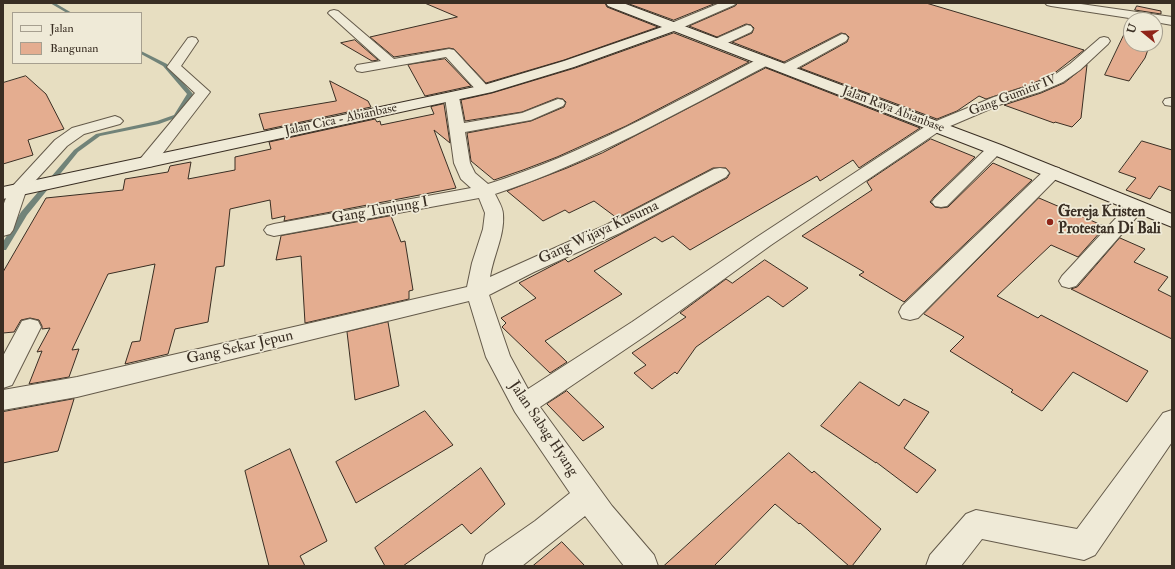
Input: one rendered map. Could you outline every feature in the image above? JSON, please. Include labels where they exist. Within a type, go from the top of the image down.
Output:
[{"type":"street","name":"Jalan Raya Abianbase","points":[[612,3],[1053,172],[1172,221]]},
{"type":"street","points":[[673,27],[730,3]]},
{"type":"street","points":[[1051,3],[1172,21]]},
{"type":"street","points":[[334,13],[391,63]]},
{"type":"street","name":"Jalan Cica - Abianbase","points":[[17,190],[452,97],[568,64],[673,27]]},
{"type":"street","points":[[717,43],[747,29]]},
{"type":"street","points":[[785,69],[842,38]]},
{"type":"street","points":[[147,162],[202,92],[174,67],[192,41]]},
{"type":"street","name":"Gang Gumitir IV","points":[[524,405],[935,127],[1058,79],[1075,67],[1104,41]]},
{"type":"street","points":[[362,68],[449,53],[483,89]]},
{"type":"street","name":"Gang Tunjung I","points":[[274,230],[485,191],[529,177],[574,158],[765,61]]},
{"type":"street","name":"Jalan Sabag Hyang","points":[[452,97],[462,163],[467,175],[485,191],[494,214],[493,229],[482,263],[477,292],[498,357],[524,405],[602,516],[643,566]]},
{"type":"street","points":[[456,129],[526,117],[558,103]]},
{"type":"street","points":[[3,230],[17,190],[45,159],[70,136],[89,127],[115,121]]},
{"type":"street","points":[[941,202],[995,150]]},
{"type":"street","points":[[910,312],[1053,172]]},
{"type":"street","name":"Gang Wijaya Kusuma","points":[[477,292],[527,267],[613,229],[720,173]]},
{"type":"street","points":[[1070,281],[1136,207]]},
{"type":"street","name":"Gang Sekar Jepun","points":[[3,400],[77,387],[477,292]]},
{"type":"street","points":[[3,378],[30,327]]},
{"type":"street","points":[[941,566],[976,524],[1084,545],[1172,421]]},
{"type":"street","points":[[497,566],[545,531],[588,496]]},
{"type":"building","points":[[425,3],[605,3],[607,7],[658,27],[564,60],[486,83],[454,49],[449,48],[394,57],[370,37],[457,17]]},
{"type":"building","points":[[627,3],[716,3],[674,20]]},
{"type":"building","points":[[738,3],[926,3],[1084,50],[1052,75],[1029,85],[986,99],[979,96],[957,111],[937,119],[800,68],[847,42],[849,37],[846,34],[841,33],[784,62],[732,42],[752,33],[754,28],[751,25],[746,24],[717,37],[689,26],[735,6]]},
{"type":"building","points":[[1137,6],[1161,12],[1148,12],[1135,10]]},
{"type":"building","points":[[674,33],[749,62],[626,126],[557,157],[523,170],[494,180],[471,161],[467,133],[531,121],[564,107],[566,102],[563,99],[557,98],[522,112],[465,121],[461,100],[492,93],[575,68]]},
{"type":"building","points":[[1123,37],[1123,52],[1147,52],[1145,58],[1129,81],[1105,75]]},
{"type":"building","points":[[355,40],[378,60],[372,61],[341,43]]},
{"type":"building","points":[[445,59],[471,86],[425,96],[408,65]]},
{"type":"building","points":[[1087,65],[1081,118],[1072,127],[1054,123],[1004,105],[1041,93],[1064,83]]},
{"type":"building","points":[[766,68],[920,128],[859,168],[853,160],[820,181],[817,176],[690,250],[673,236],[662,242],[655,237],[594,271],[622,294],[545,341],[567,362],[550,373],[502,327],[506,323],[501,318],[536,298],[519,283],[565,259],[568,262],[727,178],[730,173],[726,168],[713,168],[617,218],[594,201],[569,213],[565,210],[543,221],[507,191],[602,153]]},
{"type":"building","points":[[26,76],[46,94],[64,129],[28,140],[33,155],[3,164],[3,83]]},
{"type":"building","points":[[330,81],[368,101],[371,107],[264,130],[259,114],[336,101]]},
{"type":"building","points":[[444,104],[450,143],[434,130],[456,188],[284,221],[285,216],[272,219],[270,200],[230,209],[224,266],[216,267],[208,322],[175,329],[168,354],[125,364],[132,342],[140,341],[155,264],[108,274],[72,350],[79,349],[69,377],[29,384],[42,351],[37,352],[50,328],[42,329],[39,320],[30,318],[21,320],[14,332],[3,333],[3,272],[46,198],[123,190],[125,179],[168,172],[170,166],[191,162],[188,179],[235,170],[235,157],[271,149],[269,142],[375,119],[377,122],[380,121],[381,125],[434,114],[431,107]]},
{"type":"building","points":[[931,139],[975,157],[930,202],[935,207],[948,207],[993,163],[1032,180],[904,302],[859,275],[864,272],[802,236],[872,190],[867,182]]},
{"type":"building","points":[[1142,141],[1172,150],[1172,191],[1159,186],[1150,199],[1126,190],[1136,178],[1119,172]]},
{"type":"building","points":[[1039,198],[1104,226],[1078,257],[1051,245],[997,296],[1038,318],[1041,315],[1148,371],[1127,402],[1073,372],[1042,411],[1011,392],[1013,390],[950,351],[964,337],[924,314]]},
{"type":"building","points":[[391,216],[401,242],[405,241],[413,290],[409,291],[409,299],[305,323],[301,256],[276,260],[281,236]]},
{"type":"building","points":[[1120,238],[1145,249],[1134,262],[1168,277],[1158,290],[1172,297],[1172,339],[1071,289],[1077,287]]},
{"type":"building","points":[[765,260],[808,288],[783,307],[768,296],[696,347],[677,374],[675,372],[652,389],[634,373],[646,365],[632,353],[686,317],[680,313],[726,279],[732,283]]},
{"type":"building","points":[[388,322],[399,386],[355,400],[347,332]]},
{"type":"building","points":[[860,382],[899,406],[904,399],[929,412],[904,448],[936,470],[917,493],[876,462],[821,426]]},
{"type":"building","points":[[567,391],[604,427],[583,441],[547,404]]},
{"type":"building","points":[[74,399],[58,451],[3,463],[3,412]]},
{"type":"building","points":[[425,411],[453,445],[356,503],[336,462]]},
{"type":"building","points":[[290,449],[327,541],[300,556],[305,566],[269,566],[245,471]]},
{"type":"building","points":[[789,453],[812,473],[814,471],[881,529],[852,566],[849,566],[800,523],[799,524],[775,504],[714,566],[664,566]]},
{"type":"building","points":[[481,468],[505,504],[471,534],[462,524],[403,566],[385,566],[375,548]]},
{"type":"building","points":[[562,542],[585,566],[533,566]]},
{"type":"waterway","points":[[52,3],[68,12]]},
{"type":"waterway","points":[[3,248],[24,214],[76,151],[98,135],[159,122],[176,116],[190,94],[165,65],[142,53]]},
{"type":"place","name":"Gereja Kristen Protestan Di Bali","points":[[1050,222]]}]
